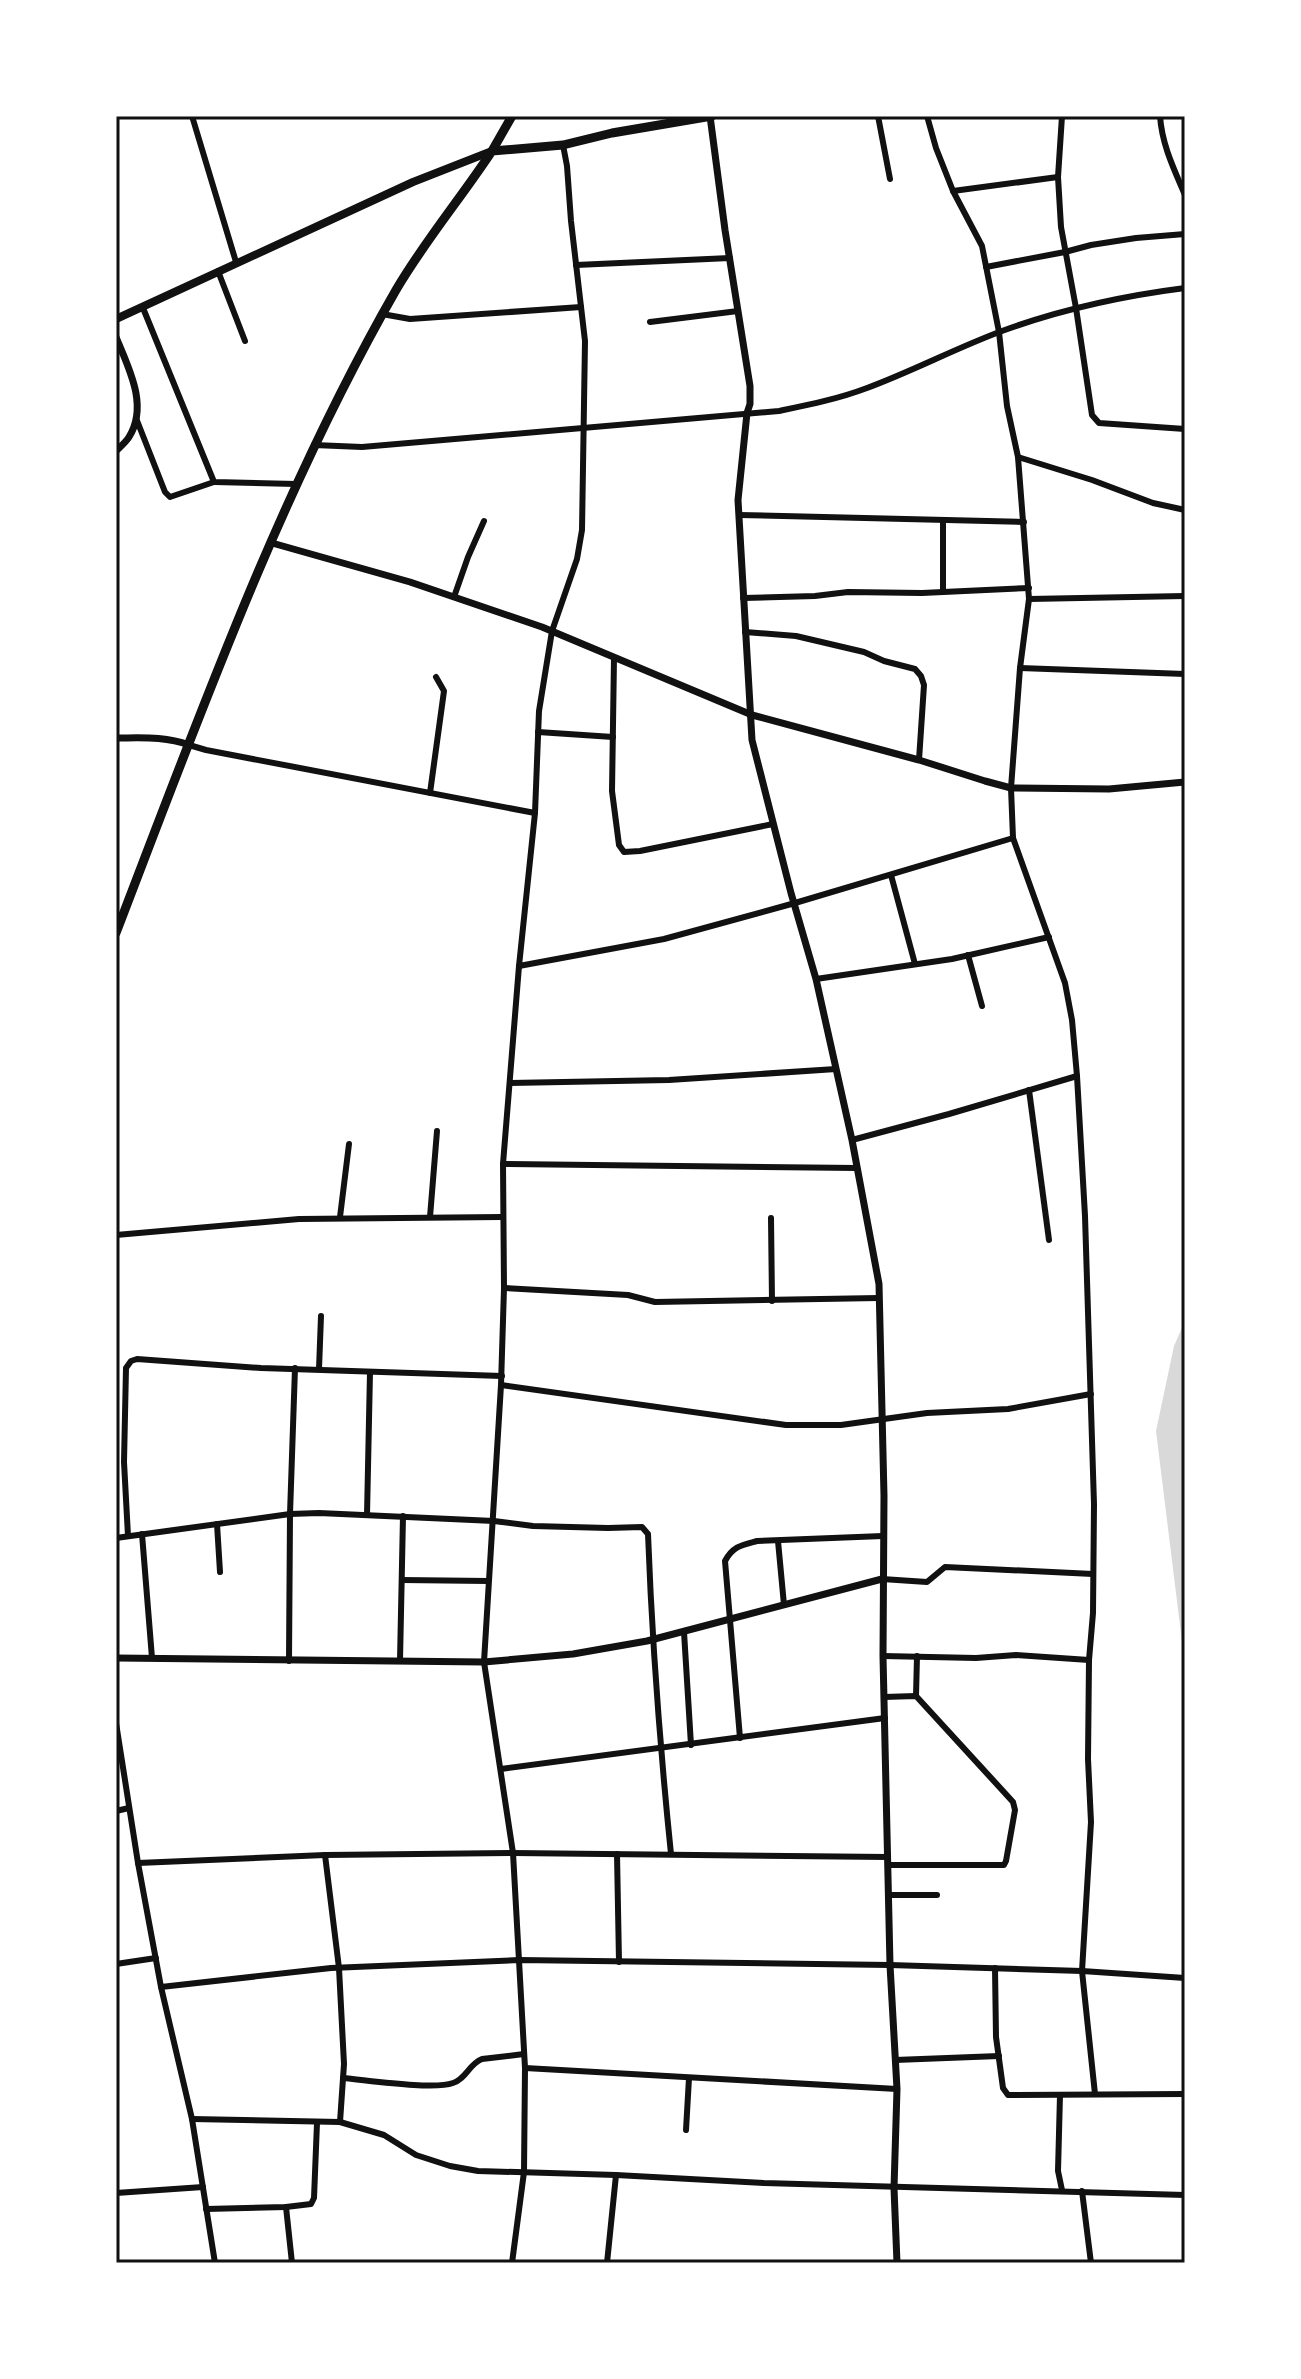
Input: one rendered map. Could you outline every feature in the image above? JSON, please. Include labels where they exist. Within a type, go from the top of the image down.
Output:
[{"type":"main road","points":[[116,933],[189,745],[314,445],[382,314],[492,151],[512,116]]},
{"type":"main road","points":[[116,319],[413,182],[492,151],[563,145],[711,116]]},
{"type":"street","points":[[192,116],[236,262]]},
{"type":"street","points":[[711,116],[750,386],[738,500],[752,740],[816,979],[852,1140],[879,1298],[890,1965],[897,2089],[894,2188],[897,2263]]},
{"type":"street","points":[[878,116],[890,179]]},
{"type":"street","points":[[927,116],[953,191],[982,246],[999,332],[1007,406],[1018,457],[1029,588],[1011,788],[1013,838],[1065,983],[1077,1076],[1091,1394],[1093,1574],[1088,1759],[1091,1822],[1082,1971],[1095,2094]]},
{"type":"street","points":[[1062,116],[1058,177],[1061,227],[1094,419],[1099,423],[1185,429]]},
{"type":"street","points":[[1160,116],[1161,132],[1185,195]]},
{"type":"street","points":[[512,2263],[524,2172],[525,2068],[513,1853],[484,1662],[502,1376],[503,1164],[535,813],[539,711],[552,631],[577,559],[582,530],[585,341],[563,145]]},
{"type":"street","points":[[953,191],[1058,177]]},
{"type":"street","points":[[986,267],[1091,245],[1185,234]]},
{"type":"street","points":[[576,265],[730,258]]},
{"type":"street","points":[[218,271],[245,341]]},
{"type":"street","points":[[314,445],[362,447],[790,409],[867,388],[1044,316],[1126,296],[1185,288]]},
{"type":"street","points":[[382,314],[410,319],[581,307]]},
{"type":"street","points":[[143,308],[214,482]]},
{"type":"street","points":[[650,322],[738,311]]},
{"type":"street","points":[[116,337],[135,384],[136,418],[165,492],[170,497],[214,482],[296,484]]},
{"type":"street","points":[[116,451],[130,436],[136,418]]},
{"type":"street","points":[[1018,457],[1153,503],[1185,510]]},
{"type":"street","points":[[739,515],[1024,522]]},
{"type":"street","points":[[943,520],[943,591]]},
{"type":"street","points":[[454,597],[484,521]]},
{"type":"street","points":[[272,543],[410,582],[552,631],[752,715],[1011,788],[1109,789],[1185,782]]},
{"type":"street","points":[[743,598],[1029,588]]},
{"type":"street","points":[[1029,599],[1185,596]]},
{"type":"street","points":[[745,632],[796,636],[864,652],[915,669],[924,685],[919,760]]},
{"type":"street","points":[[614,658],[612,791],[619,845],[624,852],[773,824]]},
{"type":"street","points":[[1020,668],[1185,674]]},
{"type":"street","points":[[430,793],[444,691],[436,677]]},
{"type":"street","points":[[538,732],[613,737]]},
{"type":"street","points":[[116,738],[174,739],[189,745],[535,813]]},
{"type":"street","points":[[519,966],[664,939],[1013,838]]},
{"type":"street","points":[[891,875],[915,964]]},
{"type":"street","points":[[816,979],[968,955],[1049,937]]},
{"type":"street","points":[[968,955],[982,1006]]},
{"type":"street","points":[[510,1083],[669,1080],[836,1069]]},
{"type":"street","points":[[852,1140],[1077,1076]]},
{"type":"street","points":[[1029,1090],[1049,1240]]},
{"type":"street","points":[[430,1217],[437,1131]]},
{"type":"street","points":[[340,1217],[349,1144]]},
{"type":"street","points":[[503,1164],[857,1168]]},
{"type":"street","points":[[116,1235],[340,1217],[502,1217]]},
{"type":"street","points":[[771,1218],[772,1301]]},
{"type":"street","points":[[504,1288],[628,1295],[655,1302],[879,1298]]},
{"type":"street","points":[[319,1369],[321,1316]]},
{"type":"street","points":[[128,1536],[120,1464],[126,1368],[131,1361],[502,1376]]},
{"type":"street","points":[[289,1661],[295,1368]]},
{"type":"street","points":[[367,1515],[370,1372]]},
{"type":"street","points":[[501,1385],[786,1425],[841,1425],[1008,1409],[1091,1394]]},
{"type":"street","points":[[116,1408],[125,1409]]},
{"type":"street","points":[[116,1538],[290,1514],[319,1513],[494,1521],[533,1526],[642,1527],[648,1534],[652,1640],[671,1854]]},
{"type":"street","points":[[400,1661],[403,1516]]},
{"type":"street","points":[[217,1524],[220,1572]]},
{"type":"street","points":[[142,1534],[152,1658]]},
{"type":"street","points":[[740,1738],[725,1561],[730,1551],[738,1545],[757,1541],[883,1536]]},
{"type":"street","points":[[778,1541],[784,1605]]},
{"type":"street","points":[[116,1658],[484,1662],[573,1654],[652,1640],[882,1579],[927,1582],[945,1567],[1093,1574]]},
{"type":"street","points":[[402,1580],[488,1581]]},
{"type":"street","points":[[684,1632],[691,1745]]},
{"type":"street","points":[[883,1656],[976,1658],[1016,1655],[1089,1660]]},
{"type":"street","points":[[138,1863],[325,1855],[513,1853],[671,1854],[1004,1865],[1015,1810],[1013,1802],[916,1696],[917,1656]]},
{"type":"street","points":[[884,1697],[916,1696]]},
{"type":"street","points":[[501,1769],[885,1718]]},
{"type":"street","points":[[116,1723],[138,1863],[161,1987],[192,2119],[215,2263]]},
{"type":"street","points":[[116,1811],[129,1808]]},
{"type":"street","points":[[617,1854],[619,1962]]},
{"type":"street","points":[[325,1855],[339,1968],[343,2078],[340,2122]]},
{"type":"street","points":[[889,1895],[937,1895]]},
{"type":"street","points":[[116,1964],[156,1958]]},
{"type":"street","points":[[161,1987],[339,1968],[519,1960],[890,1965],[1082,1971],[1185,1978]]},
{"type":"street","points":[[995,1968],[996,2037],[1003,2088],[1008,2095],[1185,2094]]},
{"type":"street","points":[[343,2078],[446,2085],[463,2078],[476,2061],[524,2054]]},
{"type":"street","points":[[895,2060],[999,2056]]},
{"type":"street","points":[[525,2068],[897,2089]]},
{"type":"street","points":[[686,2130],[689,2078]]},
{"type":"street","points":[[1060,2095],[1058,2171],[1062,2190]]},
{"type":"street","points":[[192,2119],[340,2122],[384,2135],[416,2155],[478,2171],[894,2188],[1185,2195]]},
{"type":"street","points":[[206,2209],[311,2204],[314,2198],[317,2123]]},
{"type":"street","points":[[607,2263],[616,2175]]},
{"type":"street","points":[[116,2193],[203,2187]]},
{"type":"street","points":[[1082,2191],[1091,2263]]},
{"type":"street","points":[[286,2207],[292,2263]]},
{"type":"shaded area","points":[[1185,1321],[1185,1666],[1156,1431],[1174,1346]]}]
